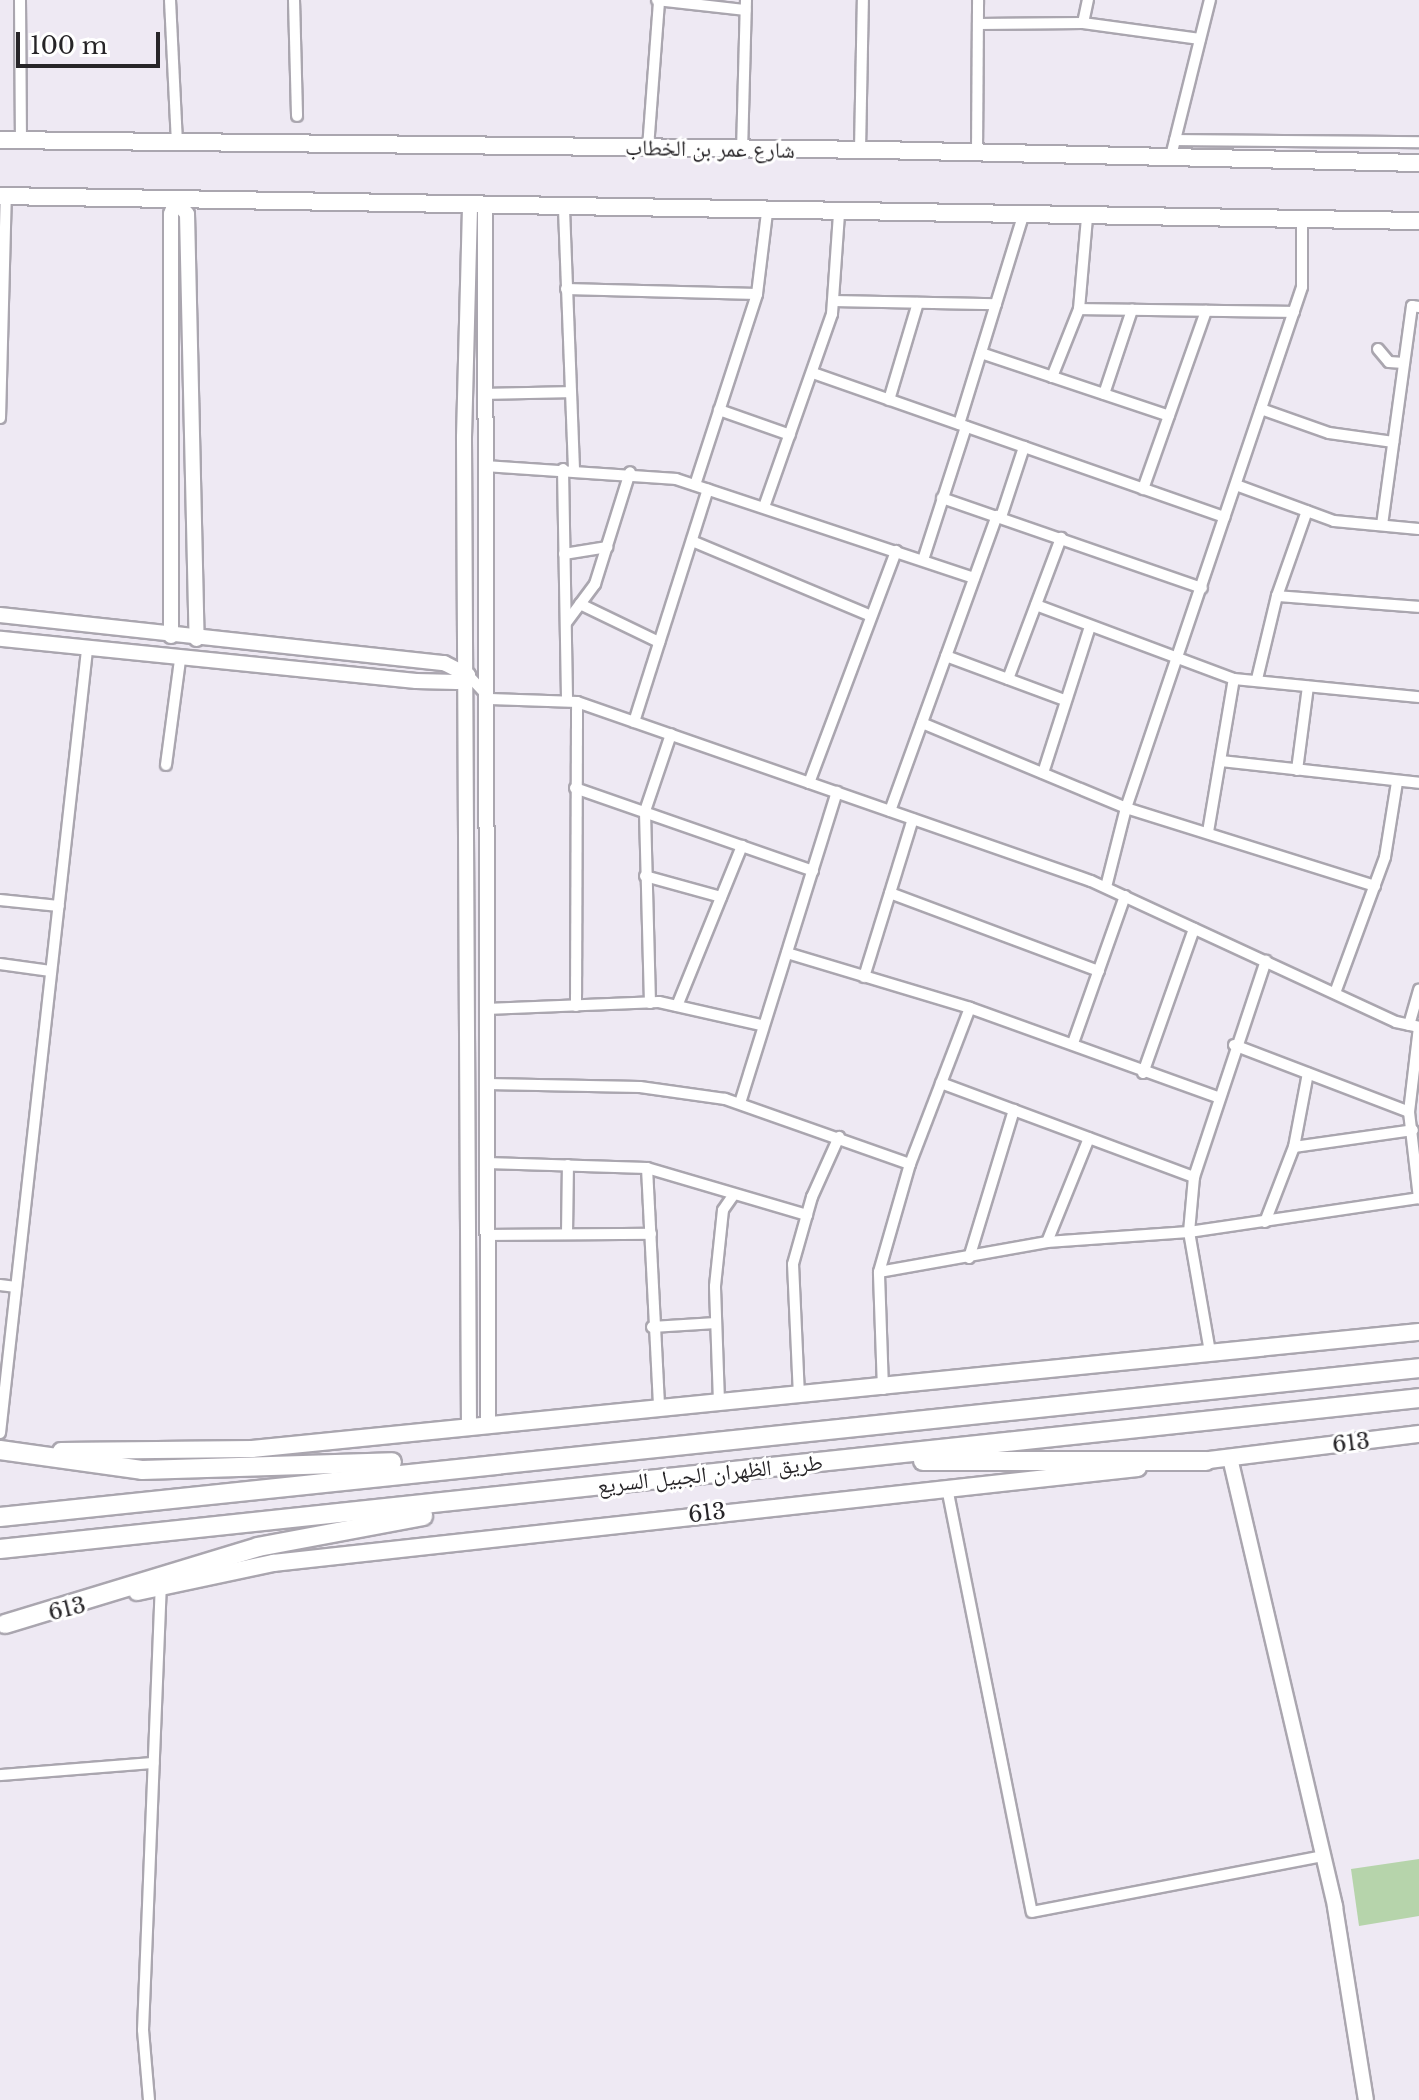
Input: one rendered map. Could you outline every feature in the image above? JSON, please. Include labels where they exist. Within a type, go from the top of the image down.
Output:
[{"type":"highway","points":[[1272,1383],[1419,1356]]},
{"type":"highway","name":"طريق الظهران الجبيل السريع","points":[[0,1517],[571,1454],[1419,1368]]},
{"type":"highway","name":"طريق الظهران الجبيل السريع","points":[[0,1549],[1419,1398]]},
{"type":"highway","points":[[0,1448],[126,1468],[186,1470],[571,1454]]},
{"type":"highway","points":[[824,1461],[1206,1461]]},
{"type":"highway","points":[[2,1625],[245,1550],[507,1497]]},
{"type":"main road","name":"شارع عمر بن الخطاب","points":[[0,140],[648,148],[742,152],[1173,148],[1419,163]]},
{"type":"main road","points":[[3,196],[839,214],[1419,221]]},
{"type":"main road","points":[[0,1448],[181,1452],[883,1389],[1419,1332]]},
{"type":"main road","name":"613","points":[[2,1625],[161,1586],[273,1563],[1206,1461],[1419,1434]]},
{"type":"street","points":[[20,0],[21,140]]},
{"type":"street","points":[[170,0],[177,143]]},
{"type":"street","points":[[294,0],[297,116]]},
{"type":"street","points":[[648,148],[658,0],[745,5],[742,152]]},
{"type":"street","points":[[860,150],[863,0]]},
{"type":"street","points":[[977,152],[978,0]]},
{"type":"street","points":[[1083,23],[1088,0]]},
{"type":"street","points":[[1210,0],[1173,148],[1419,142]]},
{"type":"street","points":[[978,24],[1083,23],[1200,39]]},
{"type":"street","points":[[0,418],[3,196]]},
{"type":"street","points":[[171,636],[171,214],[176,201],[187,214],[197,639]]},
{"type":"street","points":[[477,207],[486,394],[490,699],[486,1009],[488,1426]]},
{"type":"street","points":[[469,1428],[468,675],[464,437],[477,207]]},
{"type":"street","points":[[564,209],[571,392],[564,554],[575,788],[576,1006]]},
{"type":"street","points":[[695,485],[757,294],[767,212]]},
{"type":"street","points":[[764,507],[813,373],[833,301],[839,214]]},
{"type":"street","points":[[923,560],[1023,216]]},
{"type":"street","points":[[1052,377],[1079,309],[1087,217]]},
{"type":"street","points":[[1106,887],[1126,808],[1180,656],[1302,287],[1302,220]]},
{"type":"street","points":[[566,289],[757,294]]},
{"type":"street","points":[[833,301],[996,304]]},
{"type":"street","points":[[889,400],[918,303]]},
{"type":"street","points":[[1382,525],[1412,306],[1419,307]]},
{"type":"street","points":[[1079,309],[1294,312]]},
{"type":"street","points":[[1104,394],[1132,310]]},
{"type":"street","points":[[1143,489],[1206,311]]},
{"type":"street","points":[[1378,349],[1389,362],[1404,363]]},
{"type":"street","points":[[981,353],[1169,416]]},
{"type":"street","points":[[813,373],[1225,517]]},
{"type":"street","points":[[486,394],[571,392]]},
{"type":"street","points":[[1261,409],[1329,433],[1393,442]]},
{"type":"street","points":[[719,410],[790,435]]},
{"type":"street","points":[[890,811],[1024,447]]},
{"type":"street","points":[[486,466],[630,472],[695,485],[974,578]]},
{"type":"street","points":[[566,623],[595,584],[630,472]]},
{"type":"street","points":[[1236,485],[1334,521],[1419,529]]},
{"type":"street","points":[[634,722],[708,489]]},
{"type":"street","points":[[942,498],[1202,588]]},
{"type":"street","points":[[1257,679],[1277,596],[1307,511]]},
{"type":"street","points":[[1008,679],[1061,538]]},
{"type":"street","points":[[692,541],[869,615]]},
{"type":"street","points":[[564,554],[607,547]]},
{"type":"street","points":[[809,783],[869,615],[896,551]]},
{"type":"street","points":[[1277,596],[1419,607]]},
{"type":"street","points":[[580,604],[659,642]]},
{"type":"street","points":[[1036,605],[1090,627],[1180,656],[1234,679],[1419,697]]},
{"type":"street","points":[[0,615],[197,639],[444,663],[468,675],[490,699],[572,701],[1106,887],[1335,993],[1416,1026]]},
{"type":"street","points":[[1043,773],[1090,627]]},
{"type":"street","points":[[0,639],[180,660],[443,683],[468,675]]},
{"type":"street","points":[[0,1433],[87,650]]},
{"type":"street","points":[[946,656],[1064,700]]},
{"type":"street","points":[[166,765],[180,660]]},
{"type":"street","points":[[1208,832],[1234,679]]},
{"type":"street","points":[[1297,770],[1308,687]]},
{"type":"street","points":[[922,723],[1126,808],[1375,886]]},
{"type":"street","points":[[650,1003],[645,811],[671,734]]},
{"type":"street","points":[[1221,761],[1419,783]]},
{"type":"street","points":[[1335,993],[1375,886],[1397,782]]},
{"type":"street","points":[[575,788],[813,871]]},
{"type":"street","points":[[740,1103],[761,1025],[837,792]]},
{"type":"street","points":[[864,977],[913,819]]},
{"type":"street","points":[[677,1006],[742,846]]},
{"type":"street","points":[[645,876],[721,897]]},
{"type":"street","points":[[890,893],[1099,971]]},
{"type":"street","points":[[1073,1043],[1125,896]]},
{"type":"street","points":[[0,900],[59,906]]},
{"type":"street","points":[[1143,1073],[1194,929]]},
{"type":"street","points":[[787,953],[970,1008],[1073,1043],[1143,1073],[1217,1097]]},
{"type":"street","points":[[1210,1352],[1189,1232],[1194,1177],[1234,1045],[1266,961]]},
{"type":"street","points":[[0,964],[51,971]]},
{"type":"street","points":[[879,1272],[1047,1242],[1189,1232],[1419,1198],[1409,1112],[1419,989]]},
{"type":"street","points":[[486,1009],[650,1003],[761,1025]]},
{"type":"street","points":[[883,1389],[879,1272],[910,1164],[970,1008]]},
{"type":"street","points":[[1234,1045],[1409,1112]]},
{"type":"street","points":[[1265,1222],[1294,1147],[1308,1073]]},
{"type":"street","points":[[941,1083],[1194,1177]]},
{"type":"street","points":[[487,1084],[640,1087],[740,1103],[910,1164]]},
{"type":"street","points":[[969,1258],[1014,1110]]},
{"type":"street","points":[[1294,1147],[1413,1130]]},
{"type":"street","points":[[799,1396],[793,1264],[807,1215],[839,1137]]},
{"type":"street","points":[[1047,1242],[1089,1138]]},
{"type":"street","points":[[487,1163],[647,1168],[807,1215]]},
{"type":"street","points":[[567,1234],[568,1165]]},
{"type":"street","points":[[647,1168],[652,1327],[659,1407]]},
{"type":"street","points":[[719,1402],[716,1323],[723,1210],[734,1194]]},
{"type":"street","points":[[488,1235],[651,1234]]},
{"type":"street","points":[[469,1276],[488,1275]]},
{"type":"street","points":[[0,1285],[16,1287]]},
{"type":"street","points":[[652,1327],[716,1323]]},
{"type":"street","points":[[1230,1458],[1323,1856],[1366,2100]]},
{"type":"street","points":[[947,1488],[1032,1912],[1323,1856]]},
{"type":"street","points":[[149,2100],[143,2030],[161,1586]]},
{"type":"street","points":[[0,1775],[154,1763]]},
{"type":"green space","points":[[1419,1859],[1419,1916],[1359,1926],[1351,1869]]}]
